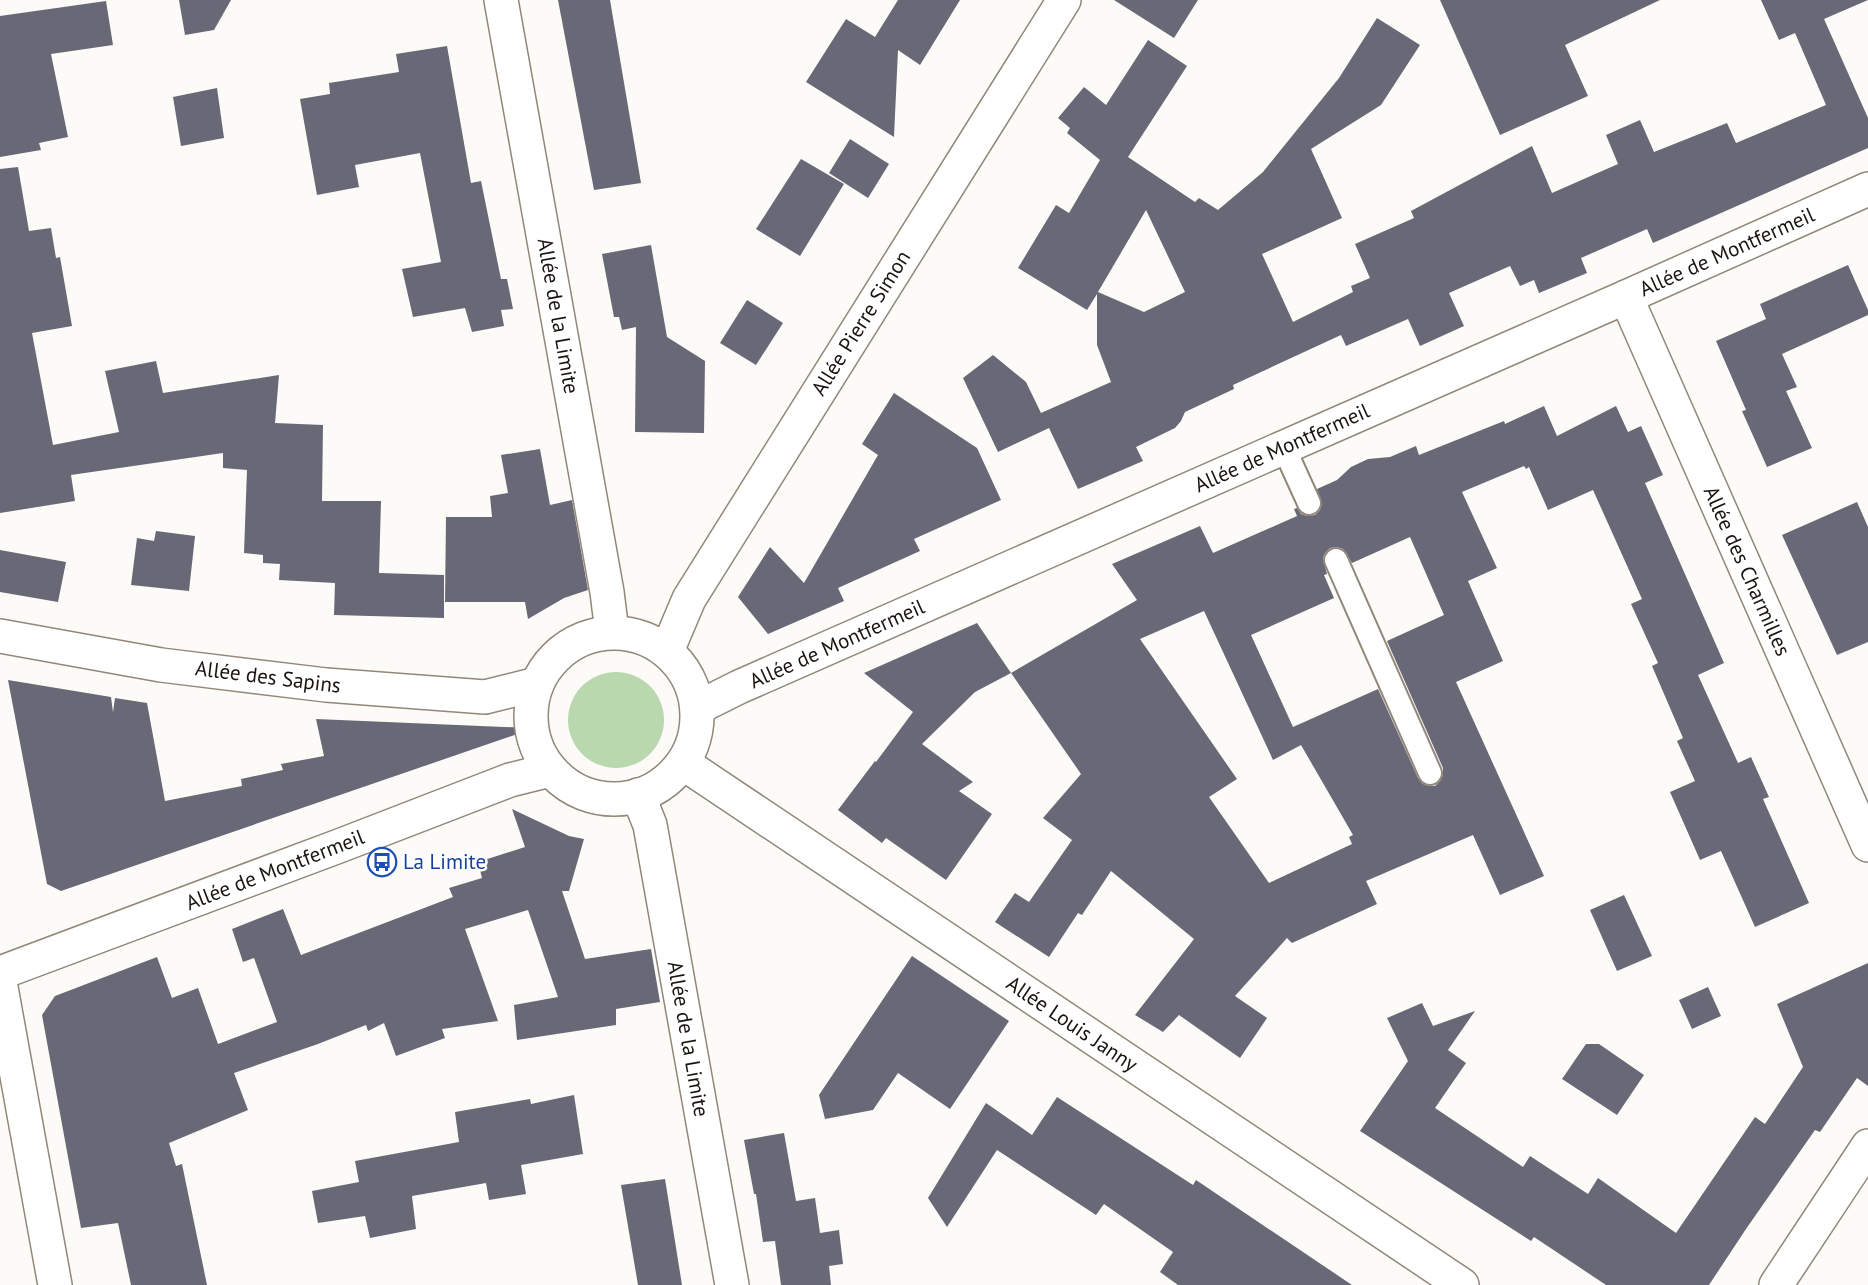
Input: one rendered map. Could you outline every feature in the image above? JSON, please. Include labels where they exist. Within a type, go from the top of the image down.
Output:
[{"type":"street","name":"Allée de la Limite","points":[[501,0],[608,592],[612,632]]},
{"type":"street","name":"Allée Pierre Simon","points":[[667,651],[689,599],[1064,0]]},
{"type":"street","name":"Allée de Montfermeil","points":[[697,708],[739,687],[1868,189]]},
{"type":"street","name":"Allée des Charmilles","points":[[1626,297],[1868,845]]},
{"type":"street","points":[[612,632],[632,634],[651,641],[667,651],[682,668],[693,687],[697,708],[695,737],[683,763],[664,783],[638,795],[614,799],[590,796],[568,786],[550,770],[538,751],[531,729],[531,706],[537,684],[549,663],[566,647],[588,637],[612,632]]},
{"type":"street","name":"Allée des Sapins","points":[[0,636],[161,665],[326,685],[485,697],[537,684]]},
{"type":"street","name":"Allée Louis Janny","points":[[683,763],[1462,1285]]},
{"type":"street","name":"Allée de Montfermeil","points":[[0,973],[510,780],[550,770]]},
{"type":"street","name":"Allée de la Limite","points":[[638,795],[650,825],[732,1285]]},
{"type":"street","points":[[0,982],[55,1285]]},
{"type":"street","points":[[1776,1285],[1868,1146]]},
{"type":"lane","points":[[1284,448],[1309,503]]},
{"type":"lane","points":[[1336,560],[1430,773]]},
{"type":"green space","points":[[616,672],[634,676],[650,686],[660,702],[664,720],[660,738],[650,754],[634,764],[616,768],[598,764],[582,754],[572,738],[568,720],[572,702],[582,686],[598,676]]},
{"type":"building","points":[[179,0],[231,0],[214,30],[185,35]]},
{"type":"building","points":[[558,0],[610,0],[641,183],[594,190]]},
{"type":"building","points":[[898,0],[960,0],[920,65],[898,50],[894,137],[806,82],[846,19],[875,37]]},
{"type":"building","points":[[1114,0],[1198,0],[1174,38]]},
{"type":"building","points":[[1440,0],[1660,0],[1565,45],[1588,96],[1500,135]]},
{"type":"building","points":[[1761,0],[1868,0],[1824,19],[1868,118],[1868,148],[1653,243],[1647,229],[1581,258],[1587,273],[1539,293],[1534,280],[1520,286],[1510,266],[1449,293],[1464,326],[1420,346],[1408,319],[1346,346],[1341,335],[1233,385],[1234,389],[1185,412],[1175,428],[1136,447],[1143,461],[1078,489],[1049,428],[998,452],[963,378],[993,355],[1026,382],[1041,413],[1111,382],[1097,345],[1097,294],[1087,310],[1018,268],[1056,205],[1069,213],[1100,160],[1067,133],[1070,128],[1058,118],[1084,87],[1106,105],[1148,40],[1187,66],[1128,157],[1195,202],[1199,198],[1218,210],[1263,172],[1339,78],[1377,18],[1420,45],[1381,105],[1311,149],[1342,218],[1262,254],[1293,322],[1353,292],[1351,286],[1370,278],[1355,244],[1414,218],[1411,211],[1532,146],[1552,193],[1618,164],[1606,135],[1640,120],[1654,152],[1727,123],[1736,143],[1826,105],[1795,33],[1779,40]],"holes":[[[1146,210],[1185,292],[1144,312],[1098,292]]]},
{"type":"building","points":[[106,1],[113,45],[51,54],[68,137],[39,143],[41,150],[0,157],[0,16]]},
{"type":"building","points":[[447,46],[471,183],[481,181],[501,279],[507,279],[513,309],[501,310],[504,326],[472,332],[465,308],[413,317],[402,269],[441,262],[420,153],[355,165],[359,187],[317,195],[300,99],[330,94],[329,83],[399,72],[396,54]]},
{"type":"building","points":[[217,88],[224,138],[181,146],[173,97]]},
{"type":"building","points":[[850,139],[889,164],[868,198],[829,173]]},
{"type":"building","points":[[801,159],[844,184],[800,256],[756,229]]},
{"type":"building","points":[[18,167],[29,231],[51,228],[56,258],[60,257],[72,326],[32,333],[53,445],[119,432],[105,371],[156,361],[163,393],[279,375],[275,423],[323,425],[322,501],[381,501],[379,573],[444,575],[444,618],[334,615],[335,583],[279,580],[280,564],[263,563],[263,555],[244,553],[247,470],[223,468],[223,453],[71,475],[75,501],[0,513],[0,169]]},
{"type":"building","points":[[651,245],[667,337],[705,361],[704,433],[635,432],[636,327],[622,330],[619,317],[614,317],[602,254]]},
{"type":"building","points":[[1848,265],[1868,310],[1868,315],[1782,354],[1797,387],[1786,391],[1812,448],[1767,467],[1742,411],[1746,410],[1716,341],[1766,319],[1760,304]]},
{"type":"building","points":[[747,300],[783,323],[756,365],[720,343]]},
{"type":"building","points":[[894,393],[977,448],[1001,500],[914,539],[920,551],[838,588],[844,601],[768,634],[738,597],[770,547],[804,583],[878,455],[862,444]]},
{"type":"building","points":[[1544,406],[1557,436],[1616,406],[1628,432],[1641,426],[1663,475],[1645,483],[1724,663],[1698,675],[1738,763],[1751,757],[1769,797],[1763,799],[1809,903],[1755,927],[1721,851],[1700,860],[1670,792],[1695,781],[1677,741],[1683,738],[1652,666],[1658,663],[1631,604],[1642,599],[1593,490],[1548,510],[1529,467],[1526,469],[1524,466],[1462,492],[1497,568],[1468,581],[1503,661],[1456,682],[1544,876],[1500,895],[1473,835],[1366,881],[1377,904],[1292,943],[1287,938],[1235,996],[1267,1018],[1240,1058],[1179,1015],[1163,1032],[1135,1015],[1194,939],[1111,871],[1082,915],[1078,913],[1049,957],[995,922],[1015,893],[1029,902],[1072,840],[1043,818],[1081,774],[1011,673],[1137,600],[1112,564],[1200,526],[1213,553],[1297,516],[1294,509],[1297,508],[1301,514],[1307,516],[1315,515],[1322,504],[1317,489],[1337,480],[1351,467],[1368,459],[1390,457],[1416,446],[1419,455],[1504,421],[1505,424]],"holes":[[[1410,537],[1444,615],[1387,641],[1443,768],[1443,775],[1435,786],[1423,784],[1418,778],[1378,689],[1293,727],[1251,635],[1334,598],[1324,575],[1327,574],[1323,558],[1330,548],[1343,549],[1352,563]],[[1204,611],[1273,760],[1301,745],[1353,835],[1349,837],[1352,844],[1269,883],[1209,797],[1237,779],[1140,639]]]},
{"type":"building","points":[[540,449],[550,505],[572,500],[588,590],[564,598],[528,619],[525,602],[445,602],[446,517],[492,517],[490,496],[508,493],[501,455]]},
{"type":"building","points":[[1857,502],[1868,527],[1868,642],[1837,655],[1782,535]]},
{"type":"building","points":[[156,531],[195,536],[189,591],[131,585],[137,538],[154,541]]},
{"type":"building","points":[[0,550],[66,562],[58,602],[0,592]]},
{"type":"building","points":[[977,623],[1011,673],[975,692],[922,744],[973,782],[959,791],[992,814],[946,880],[886,838],[882,843],[838,810],[913,712],[864,673]]},
{"type":"building","points":[[8,680],[111,697],[113,712],[115,698],[147,703],[165,801],[242,786],[241,779],[283,770],[281,764],[324,756],[316,719],[529,728],[529,730],[61,891],[47,884]]},
{"type":"building","points":[[512,809],[569,836],[584,839],[569,891],[562,891],[585,959],[651,949],[660,1002],[616,1009],[616,1025],[517,1040],[514,1005],[558,997],[528,910],[465,929],[498,1021],[442,1029],[445,1038],[396,1056],[384,1023],[368,1031],[366,1025],[234,1073],[248,1110],[169,1143],[176,1166],[182,1164],[207,1285],[131,1285],[118,1223],[81,1228],[42,1015],[55,996],[157,957],[172,998],[198,988],[218,1044],[277,1022],[254,958],[243,962],[232,929],[283,909],[301,955],[453,897],[449,888],[482,878],[478,862],[525,847]]},
{"type":"building","points":[[1624,895],[1652,956],[1617,971],[1590,910]]},
{"type":"building","points":[[912,956],[1009,1021],[950,1109],[898,1073],[873,1110],[825,1119],[819,1095]]},
{"type":"building","points":[[1868,963],[1868,1086],[1857,1078],[1820,1132],[1815,1130],[1709,1285],[1606,1285],[1534,1237],[1531,1241],[1360,1131],[1408,1061],[1387,1018],[1422,1003],[1433,1026],[1475,1011],[1448,1050],[1466,1063],[1435,1108],[1523,1167],[1530,1156],[1588,1194],[1598,1178],[1676,1233],[1755,1117],[1765,1124],[1803,1067],[1777,1004]]},
{"type":"building","points":[[1708,987],[1721,1016],[1692,1029],[1679,1000]]},
{"type":"building","points":[[1586,1044],[1599,1044],[1644,1075],[1617,1115],[1562,1079]]},
{"type":"building","points":[[574,1095],[583,1154],[521,1165],[526,1194],[489,1200],[486,1183],[412,1196],[416,1229],[370,1238],[365,1216],[318,1223],[312,1191],[359,1182],[355,1161],[459,1142],[455,1112],[530,1099],[531,1104]]},
{"type":"building","points":[[1057,1097],[1193,1185],[1196,1180],[1352,1285],[1178,1285],[1160,1272],[1173,1252],[1104,1204],[1096,1215],[997,1150],[947,1227],[928,1198],[986,1103],[1032,1135]]},
{"type":"building","points":[[784,1133],[796,1201],[815,1198],[820,1233],[839,1230],[843,1264],[829,1266],[831,1285],[781,1285],[775,1241],[763,1242],[756,1194],[754,1194],[744,1140]]},
{"type":"building","points":[[665,1179],[682,1285],[638,1285],[621,1185]]},
{"type":"place","name":"La Limite","points":[[382,862]]}]
